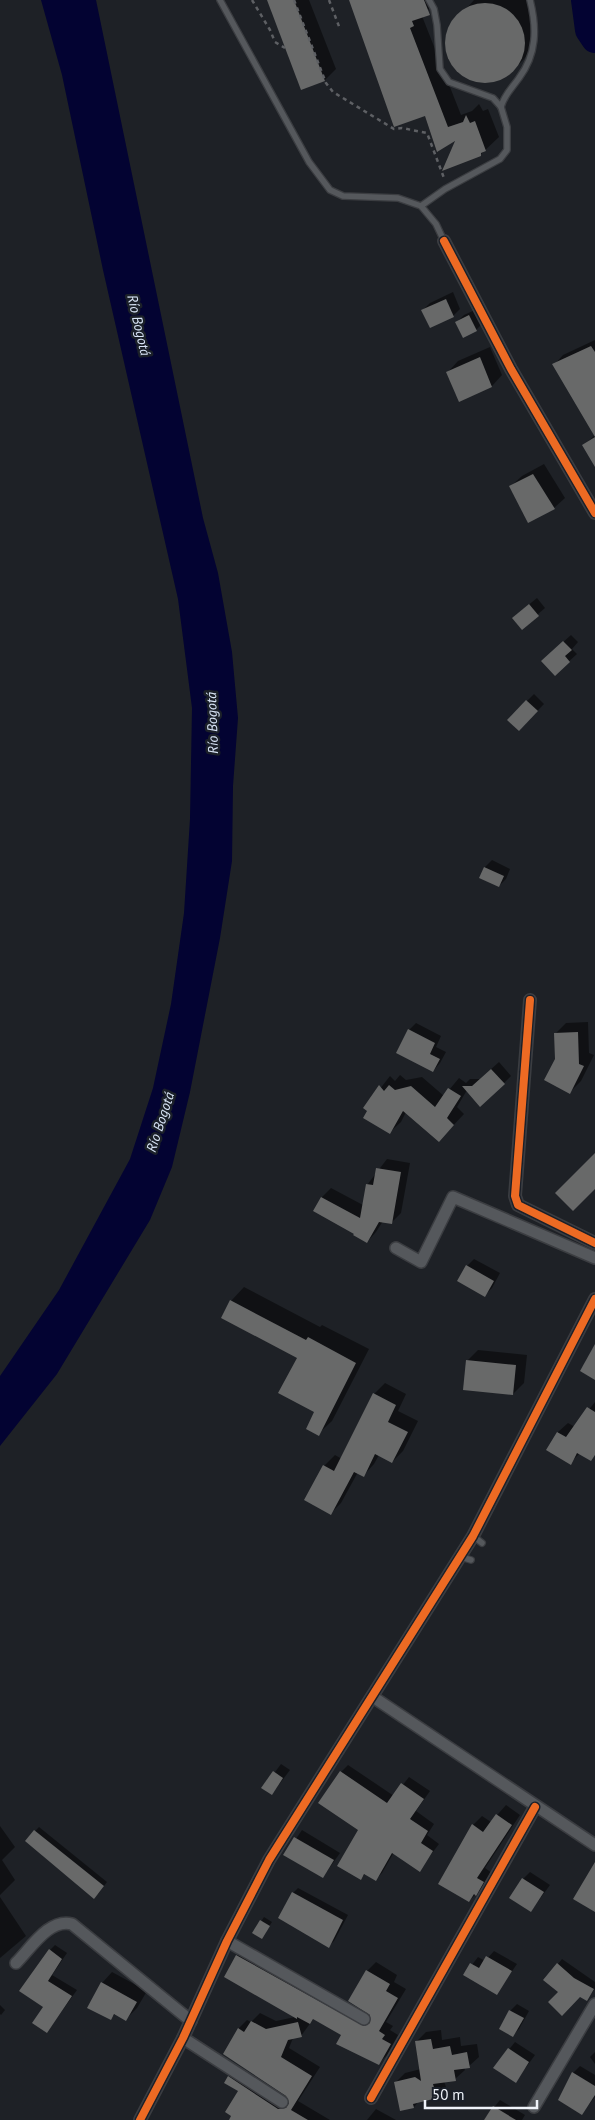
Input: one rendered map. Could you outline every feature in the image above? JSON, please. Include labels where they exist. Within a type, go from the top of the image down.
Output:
[{"type":"street","points":[[444,241],[511,369],[595,513]]},
{"type":"street","points":[[530,1000],[515,1196],[518,1205],[595,1243]]},
{"type":"street","points":[[396,1248],[421,1262],[453,1197],[595,1258]]},
{"type":"street","points":[[140,2120],[183,2038],[227,1941],[269,1860],[373,1697],[477,1540],[595,1299]]},
{"type":"street","points":[[373,1697],[535,1807],[595,1845]]},
{"type":"street","points":[[371,2098],[535,1807]]},
{"type":"street","points":[[16,1963],[54,1925],[64,1922],[72,1924],[191,2021]]},
{"type":"street","points":[[227,1941],[364,2020]]},
{"type":"street","points":[[534,2107],[595,2004]]},
{"type":"street","points":[[183,2038],[282,2102]]},
{"type":"lane","points":[[220,0],[309,162],[330,190],[344,196],[398,198],[421,206],[436,224],[444,241]]},
{"type":"lane","points":[[421,206],[445,189],[500,159],[507,150],[507,127],[501,107],[493,98],[449,82],[440,69],[437,25],[434,9],[429,0]]},
{"type":"lane","points":[[501,107],[504,95],[528,65],[534,44],[535,20],[530,0]]},
{"type":"lane","points":[[493,98],[504,95]]},
{"type":"path","points":[[252,0],[275,42],[285,48]]},
{"type":"path","points":[[294,0],[326,83],[333,92],[394,129],[402,128],[427,133],[444,178],[445,189]]},
{"type":"path","points":[[329,0],[340,29]]},
{"type":"water","name":"Río Bogotá","points":[[41,0],[96,0],[203,518],[218,573],[232,652],[238,718],[233,786],[232,861],[220,938],[190,1092],[172,1167],[150,1220],[57,1374],[0,1446],[0,1376],[59,1290],[130,1159],[153,1088],[171,1004],[184,913],[190,819],[192,708],[178,599],[103,270],[62,75]]},
{"type":"building","points":[[267,0],[294,0],[325,81],[301,90]]},
{"type":"building","points":[[349,0],[424,0],[430,15],[412,21],[414,26],[410,28],[448,127],[463,122],[466,115],[470,123],[475,121],[486,151],[481,153],[481,156],[442,171],[455,141],[437,152],[425,116],[394,127]]},
{"type":"building","points":[[485,3],[500,6],[513,15],[522,28],[525,43],[522,58],[513,71],[500,80],[485,83],[470,80],[457,71],[448,58],[445,43],[448,28],[457,15],[470,6]]},
{"type":"building","points":[[446,299],[454,317],[430,328],[421,310]]},
{"type":"building","points":[[469,315],[477,331],[463,338],[455,322]]},
{"type":"building","points":[[591,346],[595,352],[595,437],[552,364]]},
{"type":"building","points":[[480,357],[492,387],[459,402],[446,372]]},
{"type":"building","points":[[595,437],[595,467],[582,445]]},
{"type":"building","points":[[533,474],[555,509],[528,523],[509,486]]},
{"type":"building","points":[[529,604],[539,616],[522,630],[512,618]]},
{"type":"building","points":[[563,641],[572,650],[565,656],[570,662],[555,676],[541,661]]},
{"type":"building","points":[[526,700],[538,711],[519,731],[507,720]]},
{"type":"building","points":[[484,867],[504,876],[499,887],[479,878]]},
{"type":"building","points":[[408,1029],[435,1043],[430,1054],[440,1059],[433,1072],[396,1053]]},
{"type":"building","points":[[578,1032],[579,1064],[584,1066],[570,1094],[544,1080],[555,1059],[554,1033]]},
{"type":"building","points":[[491,1069],[505,1084],[480,1107],[462,1086],[472,1086]]},
{"type":"building","points":[[379,1085],[384,1091],[389,1085],[395,1090],[411,1086],[435,1107],[448,1088],[461,1096],[447,1118],[454,1125],[439,1142],[403,1111],[390,1134],[363,1118],[367,1111],[363,1108]]},
{"type":"building","points":[[595,1153],[595,1189],[573,1211],[555,1193]]},
{"type":"building","points":[[376,1168],[401,1172],[392,1224],[379,1222],[367,1243],[313,1211],[321,1197],[360,1218],[366,1184],[373,1185]]},
{"type":"building","points":[[466,1265],[494,1281],[485,1297],[457,1281]]},
{"type":"building","points":[[230,1300],[306,1340],[308,1337],[356,1363],[319,1436],[306,1429],[314,1412],[278,1393],[297,1358],[221,1318]]},
{"type":"building","points":[[595,1344],[595,1380],[580,1371]]},
{"type":"building","points":[[466,1360],[516,1365],[513,1395],[463,1390]]},
{"type":"building","points":[[373,1393],[396,1405],[388,1422],[408,1432],[392,1463],[375,1454],[364,1477],[354,1472],[331,1515],[304,1500],[323,1465],[334,1471]]},
{"type":"building","points":[[587,1407],[595,1412],[595,1455],[591,1461],[577,1453],[571,1465],[546,1450],[557,1432],[566,1437]]},
{"type":"building","points":[[273,1771],[283,1778],[272,1795],[261,1788]]},
{"type":"building","points":[[340,1771],[387,1803],[401,1783],[424,1799],[410,1819],[428,1831],[421,1843],[433,1851],[420,1872],[392,1853],[376,1881],[364,1874],[361,1880],[337,1866],[358,1830],[318,1803]]},
{"type":"building","points":[[496,1814],[512,1825],[477,1878],[484,1882],[476,1896],[474,1894],[469,1902],[438,1884],[472,1824],[483,1832]]},
{"type":"building","points":[[34,1830],[104,1886],[94,1899],[25,1841]]},
{"type":"building","points":[[294,1837],[334,1860],[323,1878],[283,1855]]},
{"type":"building","points":[[595,1862],[595,1912],[573,1899]]},
{"type":"building","points":[[522,1878],[544,1892],[531,1912],[509,1898]]},
{"type":"building","points":[[292,1892],[343,1920],[329,1948],[278,1918]]},
{"type":"building","points":[[260,1920],[270,1926],[262,1939],[252,1933]]},
{"type":"building","points":[[49,1949],[62,1959],[48,1981],[72,1996],[47,2033],[32,2023],[43,2007],[19,1991]]},
{"type":"building","points":[[236,1955],[364,2026],[370,2023],[370,2015],[348,2001],[366,1970],[390,1984],[386,1991],[398,1998],[379,2031],[385,2035],[382,2039],[391,2044],[379,2065],[336,2044],[341,2035],[313,2019],[310,2024],[297,2017],[297,2019],[224,1977]]},
{"type":"building","points":[[486,1956],[512,1971],[497,1995],[463,1975],[470,1963],[479,1968]]},
{"type":"building","points":[[557,1963],[574,1978],[594,1989],[587,2001],[580,1997],[562,2016],[548,2002],[558,1992],[543,1980]]},
{"type":"building","points":[[101,1982],[137,2002],[126,2021],[114,2014],[111,2020],[87,2008]]},
{"type":"building","points":[[509,2010],[524,2018],[513,2037],[499,2029]]},
{"type":"building","points":[[251,2021],[266,2029],[298,2022],[302,2037],[288,2040],[281,2057],[312,2076],[291,2110],[308,2120],[229,2120],[231,2116],[225,2112],[238,2091],[224,2083],[228,2076],[278,2109],[286,2108],[289,2103],[286,2096],[223,2054],[238,2028],[244,2032]]},
{"type":"building","points":[[431,2039],[433,2049],[450,2046],[452,2055],[467,2052],[470,2068],[454,2070],[456,2081],[433,2084],[437,2098],[413,2104],[414,2108],[400,2111],[394,2082],[415,2077],[421,2081],[415,2041]]},
{"type":"building","points":[[508,2048],[529,2062],[516,2083],[493,2068]]},
{"type":"building","points":[[572,2072],[595,2086],[595,2095],[582,2115],[558,2100]]},
{"type":"building","points":[[493,2106],[516,2120],[484,2120]]},
{"type":"waterway","points":[[585,0],[589,30],[595,39]]},
{"type":"cycle path","points":[[444,241],[511,369],[595,513]]},
{"type":"cycle path","points":[[530,1000],[515,1196],[518,1205],[595,1243]]},
{"type":"cycle path","points":[[140,2120],[183,2038],[227,1941],[269,1860],[473,1536],[595,1299]]},
{"type":"cycle path","points":[[371,2098],[535,1807]]}]
